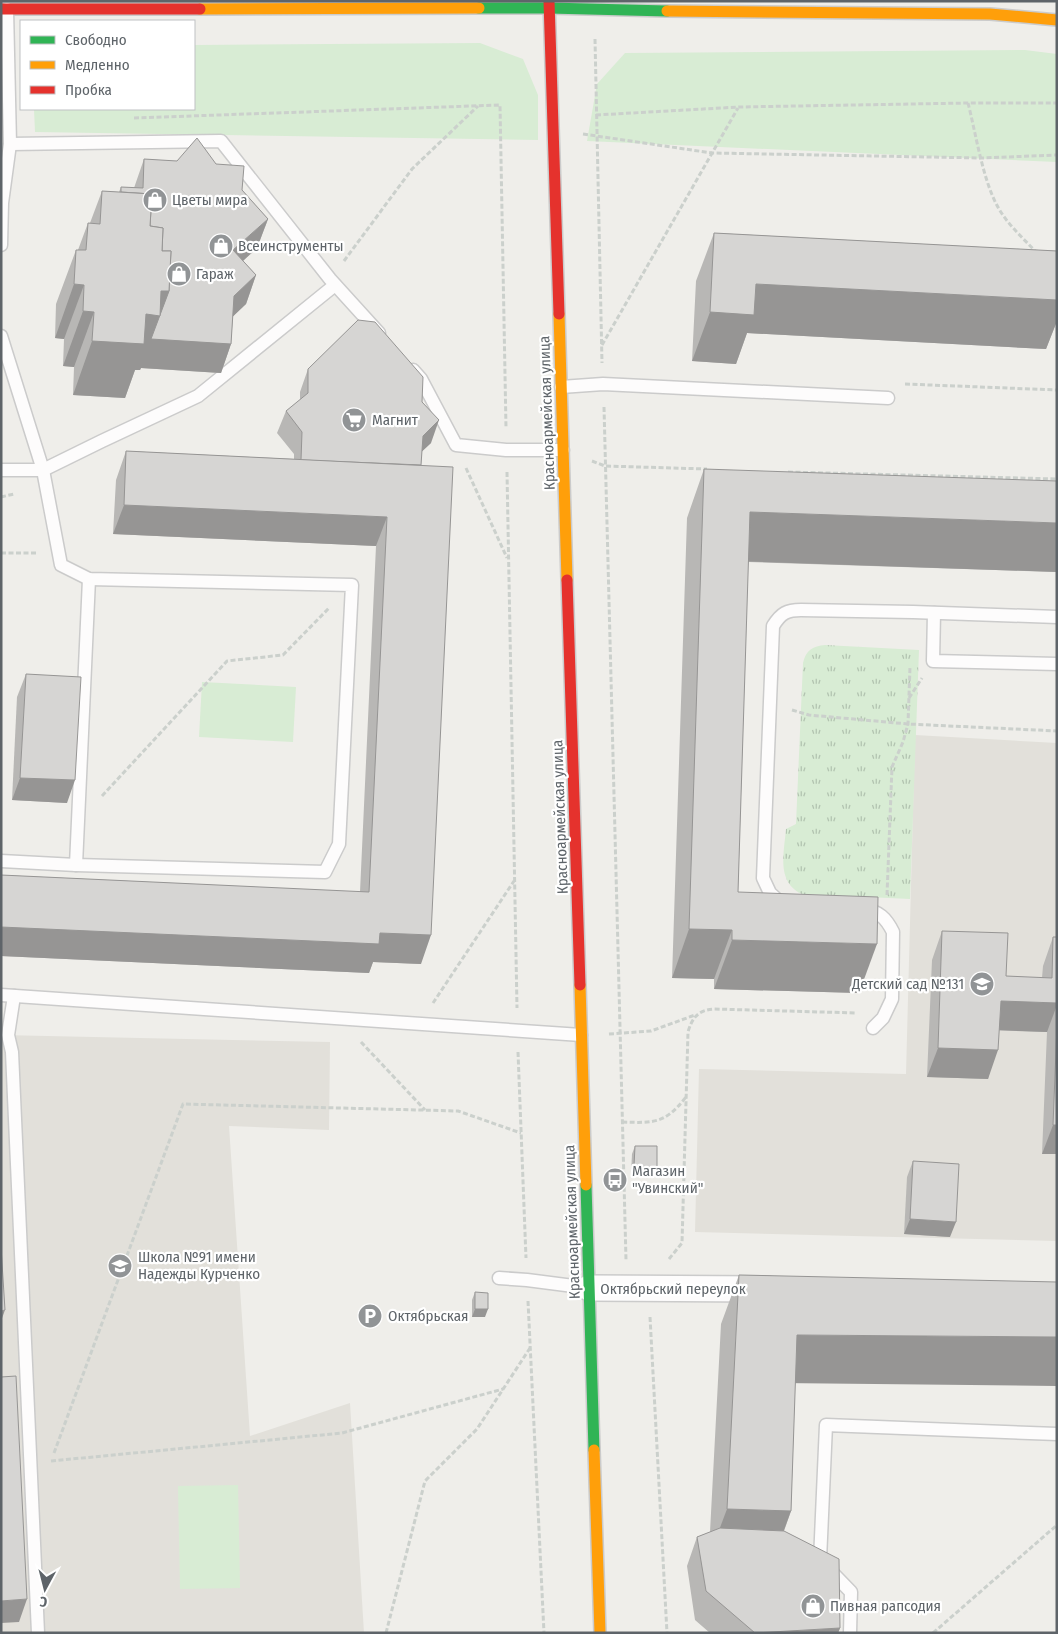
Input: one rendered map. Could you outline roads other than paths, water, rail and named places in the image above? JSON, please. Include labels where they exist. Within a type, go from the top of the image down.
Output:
[{"type":"street","points":[[4,9],[549,5],[621,11],[990,14],[1057,20]]},
{"type":"street","name":"Красноармейская улица","points":[[549,5],[600,1633]]},
{"type":"street","name":"Октябрьский переулок","points":[[589,1288],[793,1289]]},
{"type":"lane","points":[[1,246],[2,203],[10,144],[4,9]]},
{"type":"lane","points":[[10,144],[221,141],[333,282],[388,343]]},
{"type":"lane","points":[[1,470],[43,470],[198,396],[333,282]]},
{"type":"lane","points":[[1,336],[5,359],[43,470],[61,565],[89,579],[352,584],[339,844],[325,872],[1,861]]},
{"type":"lane","points":[[408,364],[421,379],[456,445],[506,450],[563,450]]},
{"type":"lane","points":[[561,387],[603,384],[888,398]]},
{"type":"lane","points":[[76,865],[89,579]]},
{"type":"lane","points":[[793,906],[784,905],[776,900],[770,893],[763,878],[773,626],[778,617],[790,610],[795,610],[1057,617]]},
{"type":"lane","points":[[934,613],[933,660],[1057,664]]},
{"type":"lane","points":[[848,909],[866,910],[881,915],[893,932],[892,999],[883,1018],[872,1028]]},
{"type":"lane","points":[[1,995],[581,1035]]},
{"type":"lane","points":[[14,996],[6,1052],[38,1633]]},
{"type":"lane","points":[[499,1278],[589,1288]]},
{"type":"lane","points":[[850,1633],[851,1592],[820,1560],[826,1425],[1057,1434]]},
{"type":"place","name":"Цветы мира","points":[[155,200]]},
{"type":"place","name":"Всеинструменты","points":[[221,246]]},
{"type":"place","name":"Гараж","points":[[179,274]]},
{"type":"place","name":"Магнит","points":[[354,420]]},
{"type":"place","name":"Детский сад №131","points":[[982,984]]},
{"type":"place","name":"Магазин \"Увинский\"","points":[[615,1180]]},
{"type":"place","name":"Школа №91 имени Надежды Курченко","points":[[120,1266]]},
{"type":"place","name":"Октябрьская","points":[[370,1316]]},
{"type":"place","name":"Пивная рапсодия","points":[[813,1606]]}]
